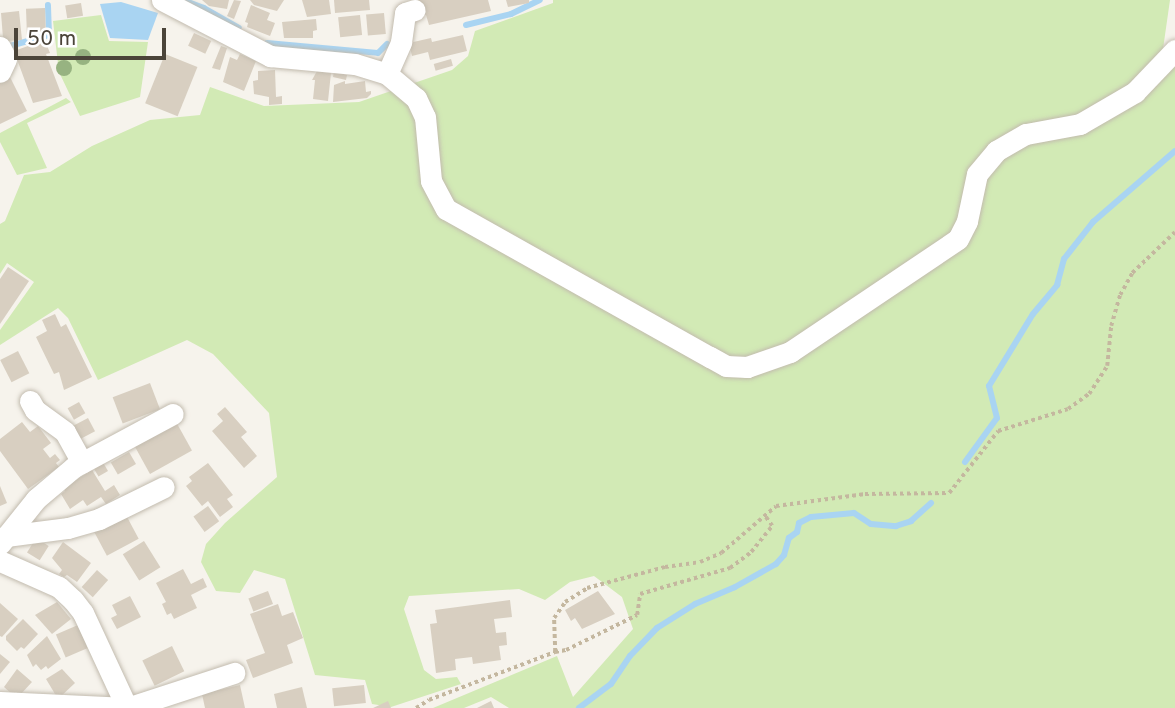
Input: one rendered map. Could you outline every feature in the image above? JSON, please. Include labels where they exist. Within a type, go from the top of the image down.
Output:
[{"type":"street","points":[[162,0],[270,56],[355,64],[387,74],[416,98],[425,117],[431,181],[446,209],[726,366],[747,367],[766,363],[790,352],[958,239],[967,221],[978,174],[996,151],[1026,134],[1080,124],[1135,92],[1175,50]]},
{"type":"street","points":[[387,74],[401,41],[405,13],[415,10]]},
{"type":"street","points":[[0,47],[6,58],[0,72]]},
{"type":"street","points":[[30,401],[35,410],[65,432],[82,463]]},
{"type":"street","points":[[3,556],[36,499],[82,463],[173,414]]},
{"type":"street","points":[[3,556],[68,528],[99,519],[164,487]]},
{"type":"street","points":[[3,556],[59,587],[73,600],[83,613],[127,708]]},
{"type":"street","points":[[0,702],[127,708],[234,673]]},
{"type":"path","points":[[555,652],[554,618],[565,603],[587,589],[665,567],[700,562],[722,553],[776,506],[793,501],[864,494],[949,493],[998,431],[1068,410],[1089,394],[1107,366],[1111,326],[1120,295],[1132,273],[1175,232]]},
{"type":"path","points":[[416,708],[429,700],[566,650],[637,615],[640,594],[730,568],[751,552],[772,526],[764,515]]},
{"type":"green space","points":[[553,0],[1170,0],[1163,49],[1175,61],[1175,708],[509,708],[491,697],[464,708],[433,708],[557,656],[573,697],[633,629],[622,597],[594,576],[570,582],[545,600],[519,589],[409,596],[404,609],[424,670],[436,679],[457,677],[461,684],[391,707],[372,704],[365,680],[315,675],[285,579],[254,570],[240,593],[216,591],[201,562],[206,544],[225,523],[277,477],[269,413],[213,354],[187,340],[98,380],[68,318],[58,308],[0,345],[0,330],[34,282],[7,263],[0,274],[0,224],[5,221],[24,175],[50,172],[92,146],[150,120],[200,115],[210,87],[264,106],[359,102],[452,70],[468,56],[475,31],[553,3]]},
{"type":"green space","points":[[101,15],[109,41],[148,42],[140,97],[80,116],[59,72],[53,21]]},
{"type":"green space","points":[[66,98],[71,102],[27,123],[47,168],[17,175],[0,142],[0,133]]},
{"type":"water","points":[[121,2],[158,13],[148,40],[110,38],[100,4]]},
{"type":"building","points":[[202,0],[229,0],[227,9],[209,6]]},
{"type":"building","points":[[234,0],[241,1],[234,19],[227,16]]},
{"type":"building","points":[[250,0],[284,0],[277,11],[254,5]]},
{"type":"building","points":[[302,0],[329,0],[331,14],[307,17]]},
{"type":"building","points":[[334,0],[369,0],[370,10],[335,13]]},
{"type":"building","points":[[417,0],[488,0],[491,11],[429,25],[426,15],[420,16]]},
{"type":"building","points":[[506,0],[529,0],[529,3],[508,7]]},
{"type":"building","points":[[81,3],[83,16],[67,18],[65,6]]},
{"type":"building","points":[[251,5],[270,13],[267,20],[275,23],[270,36],[247,27],[248,23],[245,22]]},
{"type":"building","points":[[45,8],[46,34],[27,35],[26,9]]},
{"type":"building","points":[[19,11],[22,40],[6,41],[3,38],[1,13]]},
{"type":"building","points":[[384,13],[386,34],[368,35],[366,15]]},
{"type":"building","points":[[360,15],[362,35],[340,37],[338,17]]},
{"type":"building","points":[[316,19],[317,30],[313,31],[313,38],[284,38],[282,22]]},
{"type":"building","points":[[194,33],[211,41],[205,54],[188,46]]},
{"type":"building","points":[[463,35],[467,51],[430,60],[428,52],[412,56],[409,43],[431,38],[432,42]]},
{"type":"building","points":[[42,41],[43,44],[46,43],[50,53],[46,54],[62,96],[33,103],[14,51]]},
{"type":"building","points":[[221,46],[227,48],[220,70],[212,68]]},
{"type":"building","points":[[165,54],[197,67],[178,116],[145,103]]},
{"type":"building","points":[[240,54],[256,61],[244,91],[223,82],[230,57],[237,60]]},
{"type":"building","points":[[451,59],[453,66],[436,71],[434,64]]},
{"type":"building","points":[[275,70],[276,97],[282,96],[282,104],[269,105],[269,97],[254,94],[253,81],[258,80],[258,71]]},
{"type":"building","points":[[317,71],[331,73],[328,101],[313,99],[315,80],[312,80]]},
{"type":"building","points":[[334,71],[347,75],[346,80],[333,77]]},
{"type":"building","points":[[10,77],[27,111],[0,124],[0,82]]},
{"type":"building","points":[[345,81],[345,84],[365,81],[366,92],[371,91],[371,94],[367,98],[333,102],[334,85]]},
{"type":"building","points":[[8,267],[29,281],[0,324],[0,279]]},
{"type":"building","points":[[55,314],[61,327],[66,324],[92,377],[64,390],[59,372],[54,374],[36,337],[47,331],[42,320]]},
{"type":"building","points":[[18,351],[29,373],[12,382],[0,360]]},
{"type":"building","points":[[150,383],[160,409],[123,423],[113,397]]},
{"type":"building","points":[[79,402],[85,413],[74,420],[68,408]]},
{"type":"building","points":[[225,407],[247,432],[241,437],[257,456],[244,468],[212,431],[223,421],[217,414]]},
{"type":"building","points":[[88,418],[95,431],[77,441],[69,428]]},
{"type":"building","points":[[175,420],[192,451],[150,474],[133,443]]},
{"type":"building","points":[[22,422],[30,432],[38,426],[51,443],[43,449],[50,458],[55,454],[60,460],[56,463],[59,467],[28,489],[0,451],[0,439]]},
{"type":"building","points":[[129,452],[136,464],[118,475],[111,462]]},
{"type":"building","points":[[101,459],[108,471],[98,477],[91,464]]},
{"type":"building","points":[[208,463],[233,495],[227,499],[233,507],[220,517],[208,501],[202,506],[186,486],[192,481],[189,477]]},
{"type":"building","points":[[92,470],[105,491],[114,485],[120,495],[106,504],[101,497],[87,506],[83,500],[70,509],[61,494],[65,491],[63,488]]},
{"type":"building","points":[[0,486],[7,503],[0,506]]},
{"type":"building","points":[[208,506],[219,521],[205,532],[193,517]]},
{"type":"building","points":[[126,515],[139,539],[107,556],[94,532]]},
{"type":"building","points":[[36,538],[49,546],[40,560],[27,552]]},
{"type":"building","points":[[144,541],[160,567],[139,581],[123,554]]},
{"type":"building","points":[[63,542],[91,563],[77,582],[67,575],[64,577],[59,574],[62,570],[52,558]]},
{"type":"building","points":[[183,569],[191,584],[203,578],[207,587],[191,595],[197,608],[174,619],[171,613],[167,615],[162,604],[166,602],[156,583]]},
{"type":"building","points":[[97,570],[108,580],[93,597],[82,587]]},
{"type":"building","points":[[268,591],[273,604],[253,612],[248,599]]},
{"type":"building","points":[[598,591],[615,614],[582,629],[575,618],[571,621],[565,610]]},
{"type":"building","points":[[130,596],[141,617],[117,629],[111,618],[117,615],[112,605]]},
{"type":"building","points":[[510,600],[512,617],[494,619],[496,633],[506,632],[507,645],[499,646],[501,660],[473,664],[472,657],[455,659],[456,670],[436,673],[430,624],[437,623],[435,610]]},
{"type":"building","points":[[57,602],[71,619],[52,634],[35,615]]},
{"type":"building","points":[[0,603],[18,619],[2,637],[0,636]]},
{"type":"building","points":[[278,604],[282,616],[293,612],[303,638],[287,645],[293,663],[253,678],[246,660],[265,653],[250,614]]},
{"type":"building","points":[[23,619],[38,634],[24,649],[21,647],[17,651],[6,640],[6,636]]},
{"type":"building","points":[[78,625],[88,648],[66,657],[56,634]]},
{"type":"building","points":[[47,636],[61,659],[48,669],[46,666],[41,670],[36,664],[33,667],[27,655]]},
{"type":"building","points":[[172,646],[184,671],[155,686],[142,660]]},
{"type":"building","points":[[0,654],[10,662],[0,674]]},
{"type":"building","points":[[17,669],[32,682],[20,695],[16,692],[13,695],[4,687]]},
{"type":"building","points":[[62,669],[75,683],[58,699],[46,679]]},
{"type":"building","points":[[240,685],[245,708],[205,708],[202,694]]},
{"type":"building","points":[[364,685],[366,703],[334,706],[332,688]]},
{"type":"building","points":[[302,687],[307,708],[277,708],[274,694]]},
{"type":"building","points":[[388,701],[391,708],[373,708]]},
{"type":"building","points":[[491,701],[494,708],[477,708]]},
{"type":"waterway","points":[[466,25],[511,14],[540,0]]},
{"type":"waterway","points":[[188,2],[239,28]]},
{"type":"waterway","points":[[10,46],[49,35],[48,5]]},
{"type":"waterway","points":[[267,43],[378,53],[387,44]]},
{"type":"waterway","points":[[965,462],[997,418],[989,386],[1033,314],[1057,285],[1064,259],[1093,222],[1175,151]]},
{"type":"waterway","points":[[579,708],[611,684],[630,656],[657,628],[695,604],[735,587],[776,564],[784,555],[789,538],[797,532],[799,523],[811,517],[854,513],[871,524],[896,526],[911,521],[931,503]]}]
